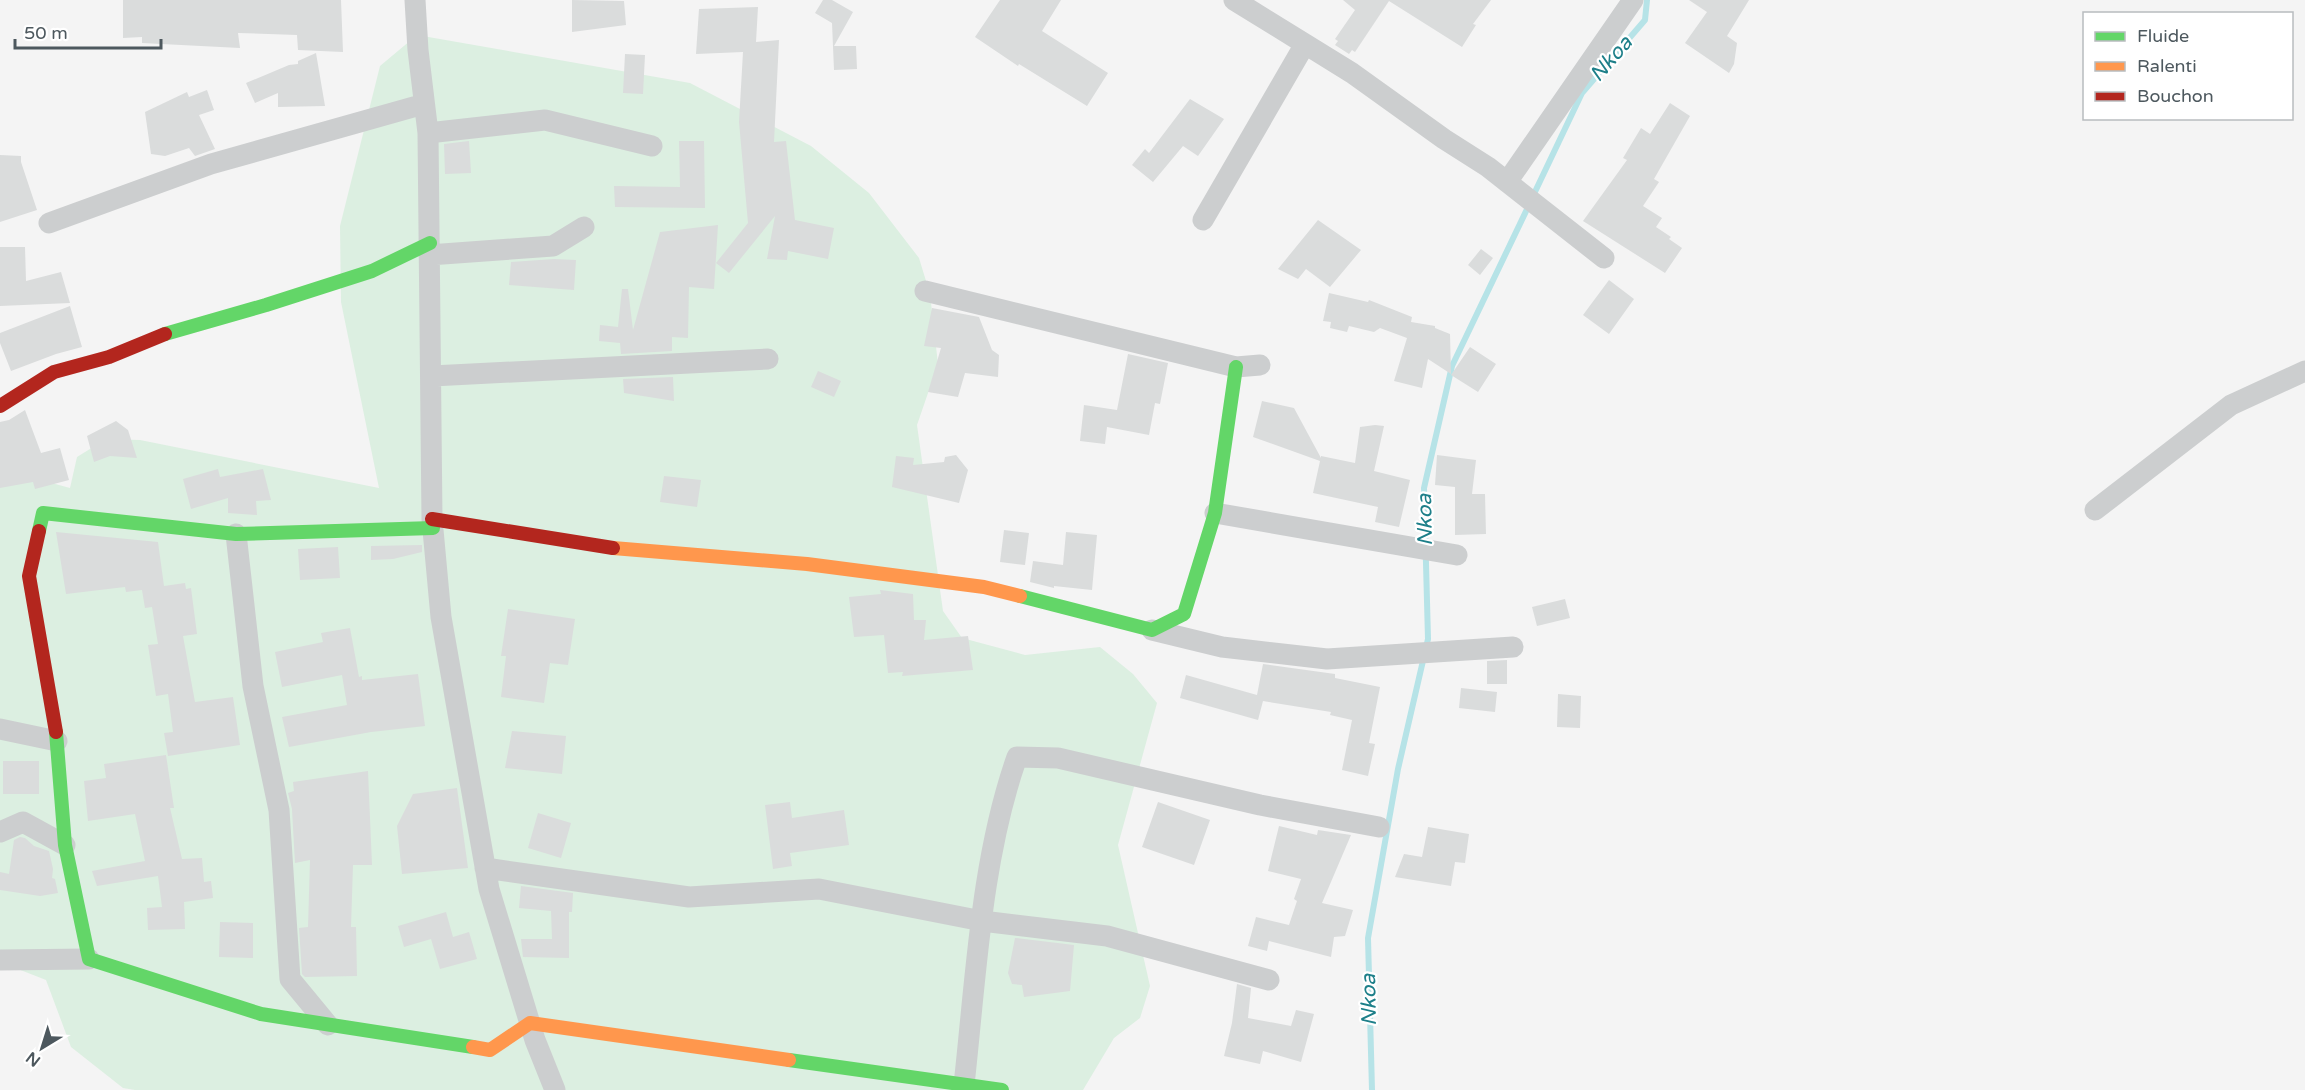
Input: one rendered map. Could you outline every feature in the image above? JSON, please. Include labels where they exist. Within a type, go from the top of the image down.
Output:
[{"type":"street","points":[[415,0],[428,133],[433,523],[441,617],[489,889],[530,1023],[555,1090]]},
{"type":"street","points":[[1234,0],[1352,73],[1508,182],[1604,258]]},
{"type":"street","points":[[1508,182],[1633,0]]},
{"type":"street","points":[[1203,220],[1305,44]]},
{"type":"street","points":[[49,223],[211,164],[424,104]]},
{"type":"street","points":[[428,133],[545,120],[652,146]]},
{"type":"street","points":[[0,406],[54,372],[110,357],[170,332],[266,305],[372,271],[429,249],[553,246],[584,227]]},
{"type":"street","points":[[925,291],[1236,367],[1260,365]]},
{"type":"street","points":[[432,376],[768,359]]},
{"type":"street","points":[[1152,630],[1184,614],[1215,513],[1236,367]]},
{"type":"street","points":[[2095,510],[2231,405],[2305,371]]},
{"type":"street","points":[[88,959],[64,846],[57,741],[29,576],[43,513],[236,534],[433,523],[602,547],[807,564],[984,587],[1222,647],[1327,659],[1513,647]]},
{"type":"street","points":[[1215,513],[1457,555]]},
{"type":"street","points":[[236,534],[253,686],[279,810],[290,980],[328,1024]]},
{"type":"street","points":[[0,729],[57,741]]},
{"type":"street","points":[[964,1084],[982,921],[1003,797],[1017,757],[1058,758],[1260,805],[1379,827]]},
{"type":"street","points":[[0,832],[23,822],[64,846]]},
{"type":"street","points":[[485,868],[689,897],[819,889],[982,921],[1107,936],[1269,980]]},
{"type":"street","points":[[0,960],[88,959],[261,1014],[490,1050],[530,1023],[1002,1090]]},
{"type":"green space","points":[[417,35],[690,83],[811,146],[869,193],[919,258],[930,294],[938,364],[917,425],[943,611],[962,638],[1025,655],[1100,647],[1133,674],[1157,703],[1118,845],[1150,986],[1140,1018],[1114,1038],[1083,1090],[135,1090],[123,1088],[71,1047],[46,980],[0,962],[0,469],[70,488],[77,457],[106,439],[140,440],[379,488],[341,302],[340,226],[380,66]]},
{"type":"building","points":[[123,0],[341,0],[343,52],[298,50],[297,35],[238,33],[240,48],[142,43],[142,37],[123,38]]},
{"type":"building","points":[[572,0],[624,1],[626,25],[572,32]]},
{"type":"building","points":[[823,0],[832,0],[853,12],[834,46],[856,46],[857,69],[834,70],[832,23],[815,13]]},
{"type":"building","points":[[1000,0],[1061,0],[1042,31],[1108,73],[1087,106],[1019,64],[1018,66],[975,37]]},
{"type":"building","points":[[1343,0],[1491,0],[1473,24],[1476,25],[1462,47],[1389,1],[1355,52],[1352,50],[1349,54],[1335,45],[1338,41],[1335,39],[1355,10]]},
{"type":"building","points":[[1689,0],[1749,0],[1727,36],[1737,43],[1734,64],[1729,73],[1685,43],[1707,12]]},
{"type":"building","points":[[758,7],[756,42],[779,40],[774,142],[786,141],[795,220],[834,228],[828,259],[788,251],[787,260],[767,259],[775,216],[729,273],[716,263],[748,223],[739,122],[743,52],[696,54],[699,9]]},
{"type":"building","points":[[316,53],[325,106],[278,107],[278,93],[255,103],[246,83],[289,65],[298,64],[298,61]]},
{"type":"building","points":[[625,54],[645,55],[643,94],[623,93]]},
{"type":"building","points":[[207,90],[214,110],[199,115],[215,149],[195,156],[189,148],[165,156],[151,154],[145,112],[187,92],[189,97]]},
{"type":"building","points":[[1190,99],[1224,119],[1198,156],[1183,146],[1153,182],[1132,165],[1145,149],[1149,153]]},
{"type":"building","points":[[1670,103],[1690,116],[1654,179],[1659,182],[1643,206],[1662,218],[1656,227],[1682,248],[1665,273],[1583,221],[1627,160],[1623,158],[1641,128],[1650,134]]},
{"type":"building","points":[[469,141],[471,173],[445,174],[444,144]]},
{"type":"building","points":[[679,141],[704,141],[705,208],[615,207],[614,186],[680,187]]},
{"type":"building","points":[[0,155],[21,156],[37,210],[0,222]]},
{"type":"building","points":[[1318,220],[1361,250],[1330,287],[1306,269],[1298,279],[1278,269]]},
{"type":"building","points":[[718,225],[714,289],[689,287],[688,338],[672,337],[672,351],[621,354],[620,343],[599,341],[600,325],[618,327],[622,289],[628,289],[633,330],[660,232]]},
{"type":"building","points":[[0,247],[25,247],[26,281],[61,272],[70,303],[0,306]]},
{"type":"building","points":[[1481,249],[1493,258],[1480,275],[1468,265]]},
{"type":"building","points":[[576,260],[574,290],[509,285],[511,262]]},
{"type":"building","points":[[1609,280],[1634,299],[1609,334],[1583,315]]},
{"type":"building","points":[[1329,293],[1368,302],[1369,300],[1412,317],[1411,322],[1435,326],[1450,334],[1451,374],[1428,359],[1422,388],[1394,381],[1407,338],[1380,328],[1374,332],[1349,326],[1347,332],[1330,328],[1331,322],[1323,321]]},
{"type":"building","points":[[70,306],[82,347],[11,371],[0,343],[0,333]]},
{"type":"building","points":[[932,308],[979,317],[992,350],[999,355],[998,377],[965,373],[958,397],[928,392],[941,348],[924,346]]},
{"type":"building","points":[[1470,347],[1496,364],[1478,392],[1451,375]]},
{"type":"building","points":[[1128,354],[1168,363],[1160,404],[1155,403],[1149,435],[1107,427],[1105,444],[1080,441],[1084,405],[1117,410]]},
{"type":"building","points":[[818,371],[841,381],[834,397],[811,387]]},
{"type":"building","points":[[673,377],[674,401],[624,393],[623,379]]},
{"type":"building","points":[[1262,401],[1294,408],[1321,458],[1321,456],[1355,463],[1360,427],[1384,426],[1374,471],[1410,480],[1399,527],[1375,522],[1378,507],[1313,493],[1320,461],[1253,437]]},
{"type":"building","points":[[25,410],[41,453],[60,448],[69,480],[35,489],[33,482],[0,488],[0,422],[9,420]]},
{"type":"building","points":[[116,421],[128,430],[137,458],[110,456],[94,462],[87,436]]},
{"type":"building","points":[[956,455],[968,470],[959,503],[892,487],[896,456],[914,458],[913,465],[944,462],[945,457]]},
{"type":"building","points":[[1437,455],[1476,460],[1472,494],[1485,494],[1486,534],[1455,535],[1455,487],[1435,485]]},
{"type":"building","points":[[218,469],[220,477],[263,469],[271,500],[256,501],[257,515],[228,513],[228,498],[191,509],[183,479]]},
{"type":"building","points":[[664,476],[701,480],[697,507],[660,502]]},
{"type":"building","points":[[1004,530],[1029,533],[1025,565],[1000,562]]},
{"type":"building","points":[[56,532],[158,542],[164,586],[185,583],[186,589],[191,588],[197,634],[183,636],[195,702],[233,697],[240,745],[168,756],[164,733],[173,732],[168,694],[156,696],[148,645],[158,644],[152,607],[145,608],[142,590],[126,592],[125,587],[66,594]]},
{"type":"building","points":[[1066,532],[1097,535],[1092,590],[1054,586],[1054,588],[1030,582],[1033,561],[1063,565]]},
{"type":"building","points":[[422,545],[422,552],[393,559],[371,560],[371,546]]},
{"type":"building","points":[[338,547],[340,578],[300,580],[298,549]]},
{"type":"building","points":[[880,590],[913,594],[914,620],[926,620],[924,640],[968,636],[973,670],[902,676],[903,672],[888,673],[884,635],[854,637],[849,597],[881,594]]},
{"type":"building","points":[[1565,599],[1570,618],[1537,626],[1532,607]]},
{"type":"building","points":[[508,609],[575,619],[568,665],[550,663],[544,703],[501,697],[506,656],[501,656]]},
{"type":"building","points":[[350,628],[359,677],[362,676],[362,680],[418,674],[425,726],[371,732],[289,747],[282,717],[347,705],[342,675],[282,687],[275,652],[323,642],[321,633]]},
{"type":"building","points":[[1507,660],[1507,684],[1487,684],[1487,661]]},
{"type":"building","points":[[1263,664],[1335,674],[1335,678],[1380,687],[1369,743],[1375,744],[1368,776],[1342,770],[1352,720],[1330,715],[1331,712],[1263,701],[1258,720],[1180,698],[1186,675],[1257,695]]},
{"type":"building","points":[[1461,688],[1497,692],[1495,712],[1459,708]]},
{"type":"building","points":[[1558,694],[1581,696],[1580,728],[1557,727]]},
{"type":"building","points":[[512,731],[566,736],[562,774],[505,768]]},
{"type":"building","points":[[166,755],[174,808],[170,808],[182,859],[202,858],[204,882],[211,881],[213,898],[184,902],[185,929],[148,930],[147,908],[162,907],[158,876],[97,886],[92,871],[145,861],[135,814],[88,821],[84,781],[106,778],[104,764]]},
{"type":"building","points":[[3,761],[39,761],[39,794],[3,794]]},
{"type":"building","points":[[368,771],[372,865],[353,865],[351,927],[356,927],[357,976],[305,977],[302,974],[299,928],[308,927],[310,860],[295,863],[292,809],[288,793],[294,791],[293,782]]},
{"type":"building","points":[[457,788],[468,868],[402,874],[397,826],[413,794]]},
{"type":"building","points":[[790,802],[792,818],[844,810],[849,845],[790,853],[792,866],[773,869],[765,805]]},
{"type":"building","points":[[1158,802],[1210,820],[1194,865],[1142,847]]},
{"type":"building","points":[[538,813],[571,823],[561,858],[528,848]]},
{"type":"building","points":[[1279,826],[1317,835],[1318,830],[1351,835],[1322,903],[1353,910],[1345,936],[1334,937],[1331,957],[1269,941],[1267,951],[1248,946],[1256,917],[1289,925],[1297,901],[1294,899],[1301,879],[1268,871]]},
{"type":"building","points":[[1428,827],[1469,834],[1465,863],[1455,862],[1451,886],[1395,877],[1404,854],[1422,857]]},
{"type":"building","points":[[20,837],[25,838],[34,846],[49,851],[53,869],[52,878],[55,879],[58,893],[40,896],[0,890],[0,872],[9,874],[14,840]]},
{"type":"building","points":[[521,886],[573,893],[572,912],[569,912],[569,958],[523,957],[521,939],[552,939],[551,911],[519,908]]},
{"type":"building","points":[[446,912],[453,937],[469,932],[477,959],[440,969],[431,939],[404,947],[398,926]]},
{"type":"building","points":[[220,922],[253,923],[253,958],[219,957]]},
{"type":"building","points":[[1015,938],[1074,945],[1070,991],[1024,997],[1022,985],[1012,984],[1008,973]]},
{"type":"building","points":[[1237,984],[1251,988],[1248,1018],[1291,1026],[1296,1010],[1314,1014],[1301,1062],[1263,1051],[1260,1064],[1224,1056],[1232,1023]]},
{"type":"waterway","name":"Nkoa","points":[[1533,196],[1582,93],[1645,20],[1647,0]]},
{"type":"waterway","name":"Nkoa","points":[[1372,1090],[1368,938],[1398,769],[1428,639],[1424,488],[1452,366],[1529,205]]},
{"type":"traffic: fast","points":[[165,334],[372,271],[430,243]]},
{"type":"traffic: fast","points":[[1020,596],[1152,630],[1184,614],[1215,513],[1236,367]]},
{"type":"traffic: fast","points":[[39,531],[43,513],[236,534],[433,528]]},
{"type":"traffic: fast","points":[[56,732],[65,845],[89,959],[261,1014],[473,1047]]},
{"type":"traffic: fast","points":[[789,1060],[1002,1090]]},
{"type":"traffic: slow","points":[[613,548],[807,564],[984,587],[1020,596]]},
{"type":"traffic: slow","points":[[473,1047],[490,1050],[530,1023],[789,1060]]},
{"type":"traffic: jam","points":[[0,406],[54,372],[109,357],[165,334]]},
{"type":"traffic: jam","points":[[432,519],[613,548]]},
{"type":"traffic: jam","points":[[39,531],[29,576],[56,732]]}]
